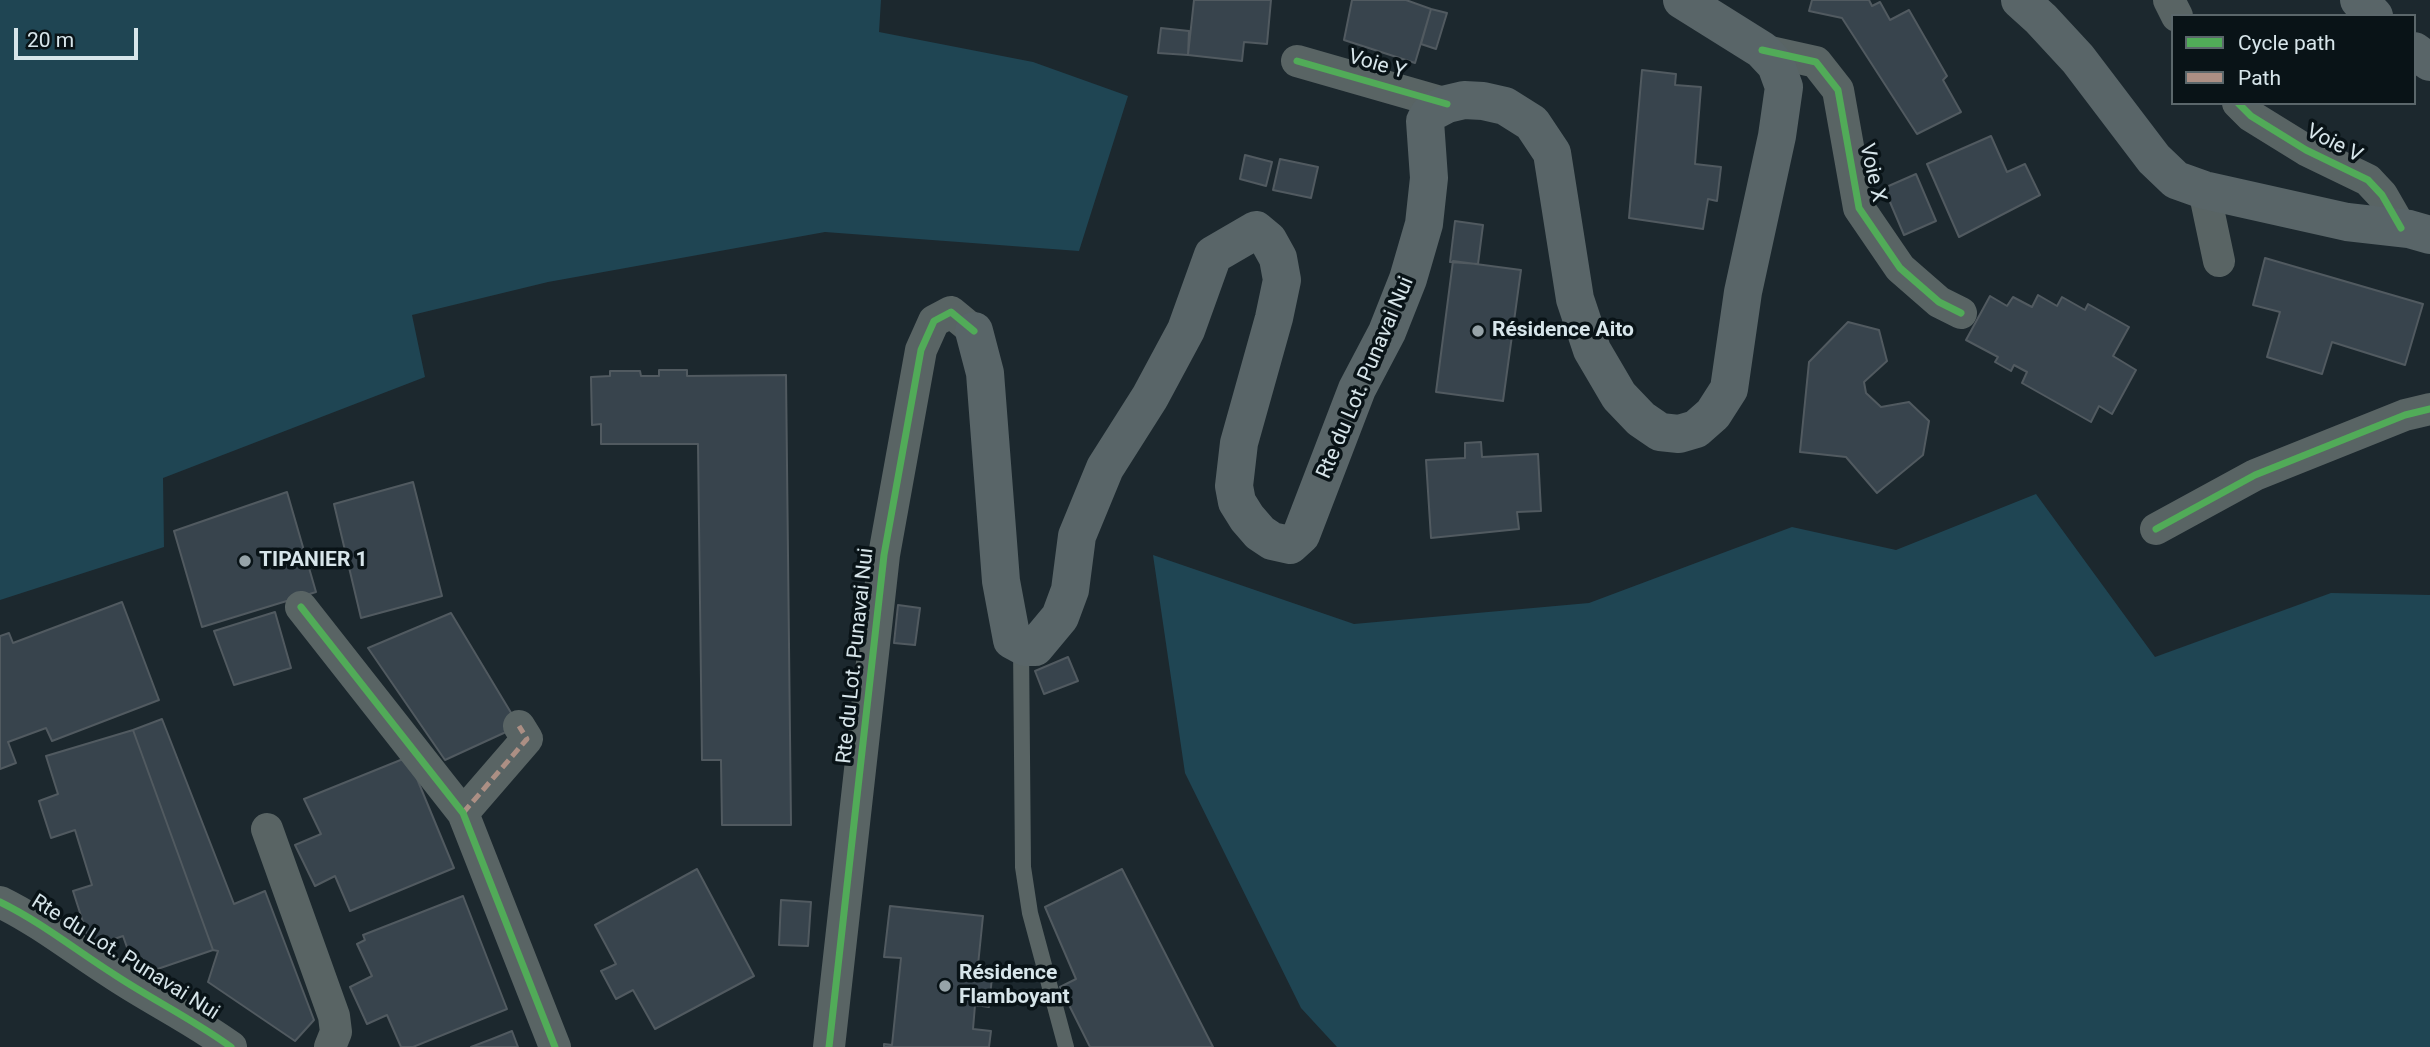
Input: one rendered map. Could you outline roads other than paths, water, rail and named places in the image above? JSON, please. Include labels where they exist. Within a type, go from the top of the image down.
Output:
[{"type":"main road","points":[[1447,104],[1464,100],[1483,101],[1505,106],[1532,123],[1552,153],[1575,299],[1592,350],[1619,396],[1641,419],[1660,432],[1679,434],[1696,429],[1713,414],[1729,389],[1744,292],[1777,136],[1784,87],[1776,65],[1762,50],[1682,0]]},
{"type":"main road","points":[[2020,0],[2078,60],[2154,159],[2176,180],[2204,190],[2347,222],[2416,231]]},
{"type":"main road","points":[[2359,0],[2372,14]]},
{"type":"main road","name":"Rte du Lot. Punavai Nui","points":[[974,331],[985,373],[1001,581],[1012,640],[1035,648],[1060,617],[1070,590],[1077,536],[1105,468],[1150,397],[1186,330],[1213,255],[1256,230],[1268,240],[1278,258],[1282,280],[1239,443],[1234,486],[1237,502],[1260,533],[1272,541],[1290,545],[1301,535],[1357,389],[1387,332],[1408,279],[1424,224],[1429,178],[1425,121],[1430,113],[1447,104]]},
{"type":"street","name":"Voie X","points":[[1762,50],[1816,62],[1821,67],[1838,90],[1859,208],[1900,268],[1939,302],[1961,313]]},
{"type":"street","name":"Voie Y","points":[[1297,61],[1447,104]]},
{"type":"street","name":"Voie V","points":[[2240,105],[2251,116],[2306,150],[2368,180],[2416,231]]},
{"type":"street","points":[[2204,190],[2219,261]]},
{"type":"street","name":"Rte du Lot. Punavai Nui","points":[[830,1047],[884,555],[919,363],[934,321],[951,312],[974,331]]},
{"type":"street","points":[[2156,529],[2255,475],[2405,415],[2430,409]]},
{"type":"street","points":[[301,607],[463,813],[555,1047]]},
{"type":"street","points":[[463,813],[527,739],[519,726]]},
{"type":"street","points":[[267,829],[334,1016],[336,1032],[330,1047]]},
{"type":"street","name":"Rte du Lot. Punavai Nui","points":[[0,902],[230,1047]]},
{"type":"lane","points":[[1021,645],[1023,867],[1030,913],[1066,1047]]},
{"type":"place","name":"Résidence Aito","points":[[1478,331]]},
{"type":"place","name":"TIPANIER 1","points":[[245,561]]},
{"type":"place","name":"Résidence Flamboyant","points":[[945,986]]}]
